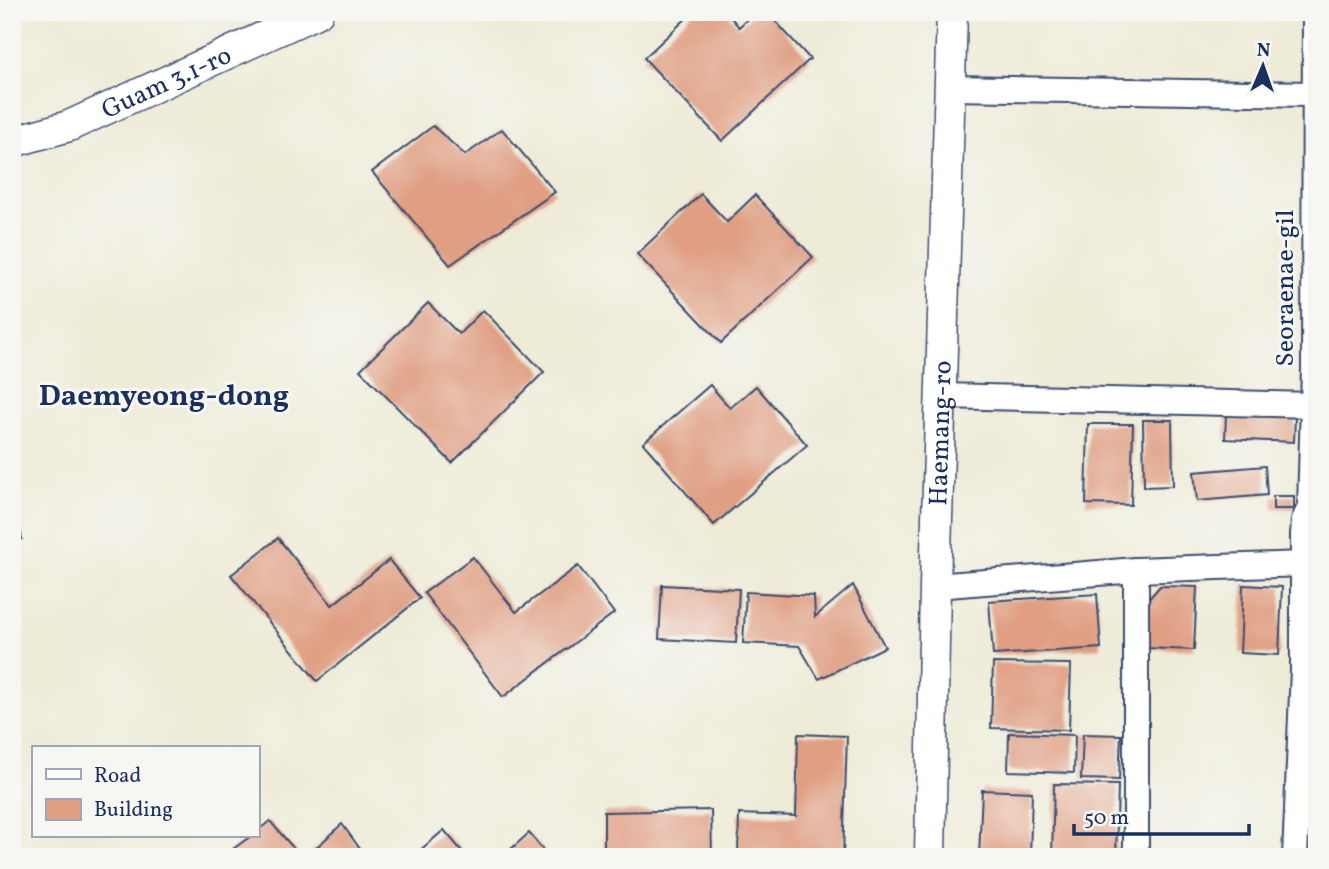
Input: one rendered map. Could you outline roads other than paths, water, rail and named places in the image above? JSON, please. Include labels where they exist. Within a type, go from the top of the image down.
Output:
[{"type":"street","name":"Guam 3.1-ro","points":[[12,142],[69,126],[318,12]]},
{"type":"street","name":"Haemang-ro","points":[[930,857],[952,12]]},
{"type":"street","name":"Seoraenae-gil","points":[[1295,857],[1308,786],[1304,520],[1313,507],[1315,12]]},
{"type":"street","points":[[951,88],[1314,94]]},
{"type":"street","points":[[941,396],[1312,405]]},
{"type":"street","points":[[935,586],[1136,570],[1304,564]]},
{"type":"street","points":[[1136,570],[1136,857]]},
{"type":"district","name":"Daemyeong-dong","points":[[164,395]]}]
